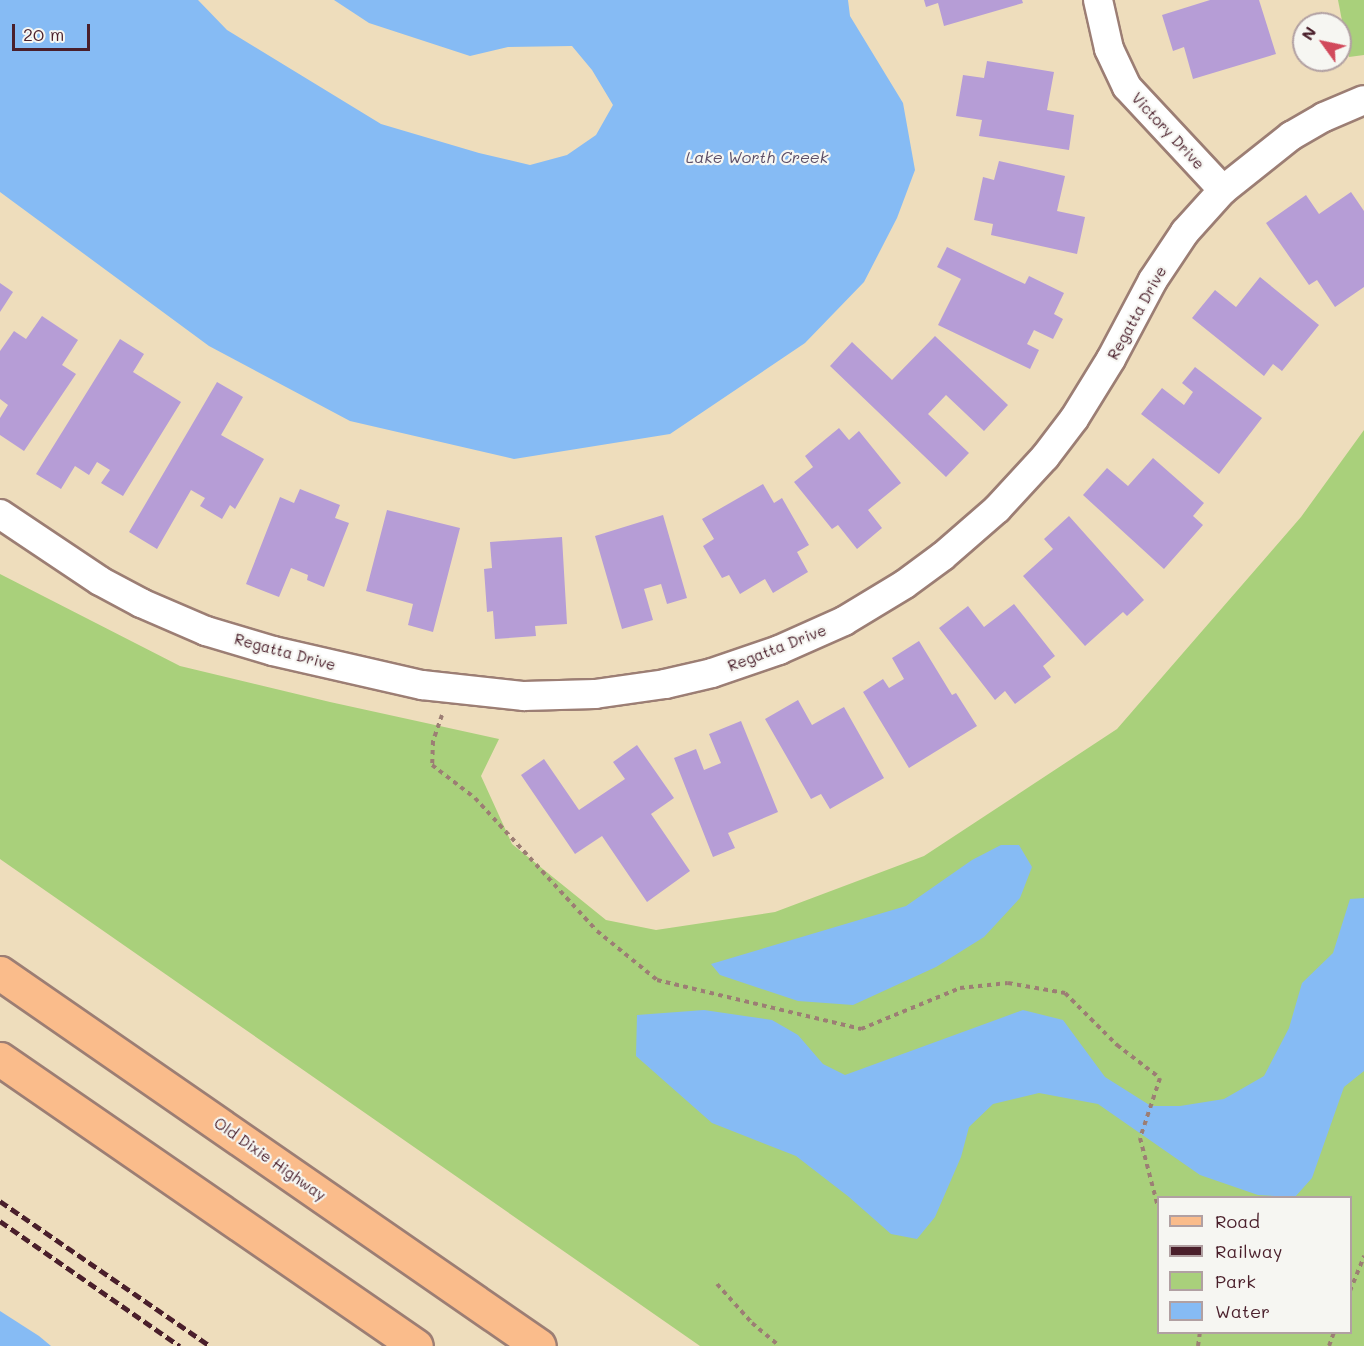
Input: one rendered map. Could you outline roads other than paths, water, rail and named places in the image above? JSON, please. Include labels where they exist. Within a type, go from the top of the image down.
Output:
[{"type":"main road","name":"Old Dixie Highway","points":[[0,973],[539,1346]]},
{"type":"main road","points":[[0,1059],[416,1346]]},
{"type":"street","name":"Victory Drive","points":[[1098,0],[1109,49],[1127,87],[1224,190]]},
{"type":"street","name":"Regatta Drive","points":[[0,514],[100,581],[141,603],[206,631],[273,651],[422,686],[524,696],[595,694],[665,684],[712,673],[779,650],[844,621],[934,563],[997,509],[1045,457],[1074,419],[1111,359],[1153,280],[1185,232],[1224,190],[1291,136],[1324,117],[1364,99]]},
{"type":"water","name":"Lake Worth Creek","points":[[0,0],[198,0],[227,30],[381,124],[479,153],[530,165],[567,155],[596,135],[613,105],[592,70],[572,46],[508,47],[470,56],[369,23],[334,0],[848,0],[850,16],[903,103],[915,170],[897,218],[864,282],[805,343],[670,434],[514,459],[350,421],[209,346],[0,192]]},
{"type":"water","points":[[1001,845],[1019,845],[1032,867],[1020,898],[984,937],[936,967],[853,1005],[798,1001],[720,975],[711,964],[906,906],[972,860]]},
{"type":"water","points":[[1364,898],[1364,1071],[1344,1087],[1312,1178],[1296,1196],[1258,1195],[1200,1175],[1098,1104],[1039,1093],[993,1104],[969,1127],[961,1157],[935,1217],[917,1239],[891,1234],[849,1197],[796,1156],[712,1123],[636,1056],[637,1015],[704,1010],[772,1020],[798,1035],[823,1064],[845,1075],[1023,1010],[1063,1020],[1105,1077],[1151,1106],[1180,1106],[1224,1099],[1264,1076],[1289,1028],[1302,983],[1333,953],[1350,899]]},
{"type":"water","points":[[0,1311],[39,1336],[51,1346],[0,1346]]},
{"type":"railway","points":[[0,1201],[210,1346]]},
{"type":"railway","points":[[0,1221],[180,1346]]}]
